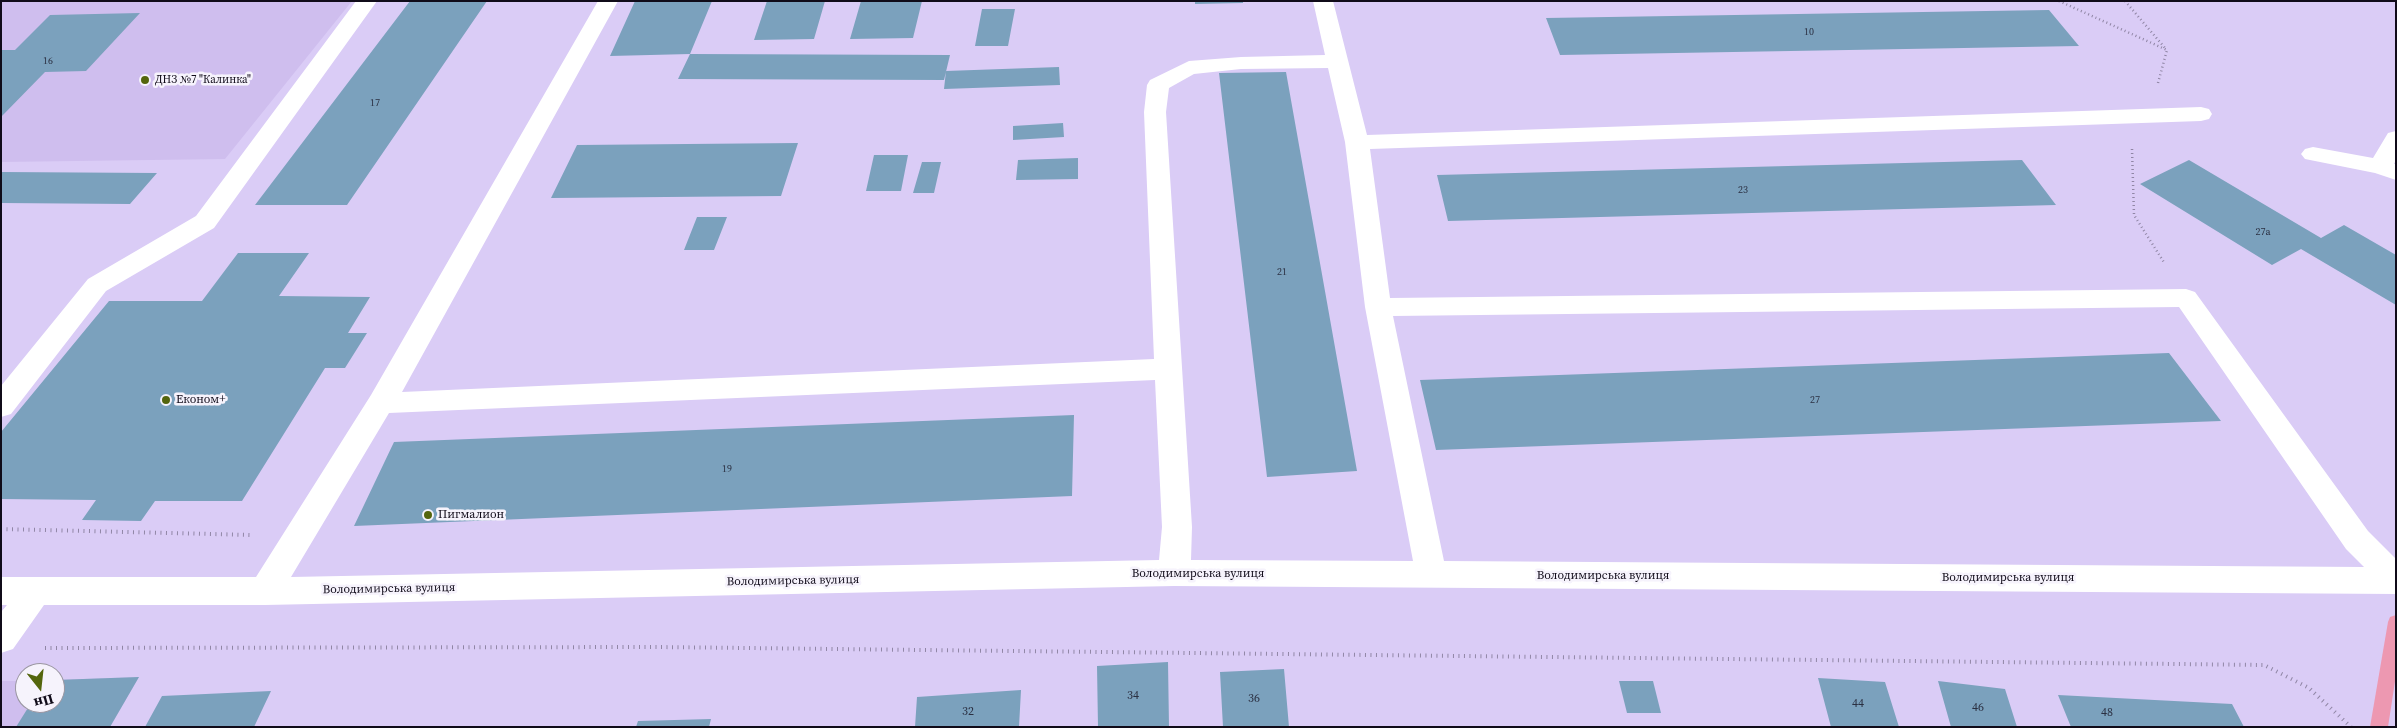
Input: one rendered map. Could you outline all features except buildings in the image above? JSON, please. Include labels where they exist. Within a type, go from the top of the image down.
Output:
[{"type":"street","points":[[1,406],[97,286],[205,222],[367,1]]},
{"type":"street","points":[[265,591],[381,403],[608,1]]},
{"type":"street","points":[[1323,1],[1357,142],[1378,307],[1431,575]]},
{"type":"street","points":[[1174,573],[1177,527],[1155,112],[1158,86],[1189,68],[1241,63],[1337,61]]},
{"type":"street","points":[[1357,142],[2201,114]]},
{"type":"street","points":[[2313,154],[2388,170],[2396,138]]},
{"type":"street","points":[[1378,307],[2186,298],[2357,540],[2396,580]]},
{"type":"street","points":[[381,403],[1169,369]]},
{"type":"street","name":"Володимирська вулиця","points":[[1,591],[265,591],[1174,573],[2396,580]]},
{"type":"street","points":[[1,639],[36,591]]},
{"type":"path","points":[[2058,1],[2168,50]]},
{"type":"path","points":[[2125,1],[2168,50]]},
{"type":"path","points":[[2168,50],[2148,116],[2132,143],[2134,215],[2186,298]]},
{"type":"path","points":[[1,529],[263,535]]},
{"type":"path","points":[[41,648],[656,646],[2264,665],[2309,688],[2351,727]]},
{"type":"shaded area","name":"ДНЗ №7 \"Калинка\"","points":[[1,1],[352,1],[225,159],[1,162]]},
{"type":"shaded area","points":[[139,677],[110,727],[1,727],[1,681],[15,681],[15,713],[65,713],[65,680]]},
{"type":"waterway","points":[[2379,727],[2396,622]]},
{"type":"place","name":"ДНЗ №7 \"Калинка\"","points":[[145,80]]},
{"type":"place","name":"Економ+","points":[[166,400]]},
{"type":"place","name":"Пигмалион","points":[[428,515]]}]
